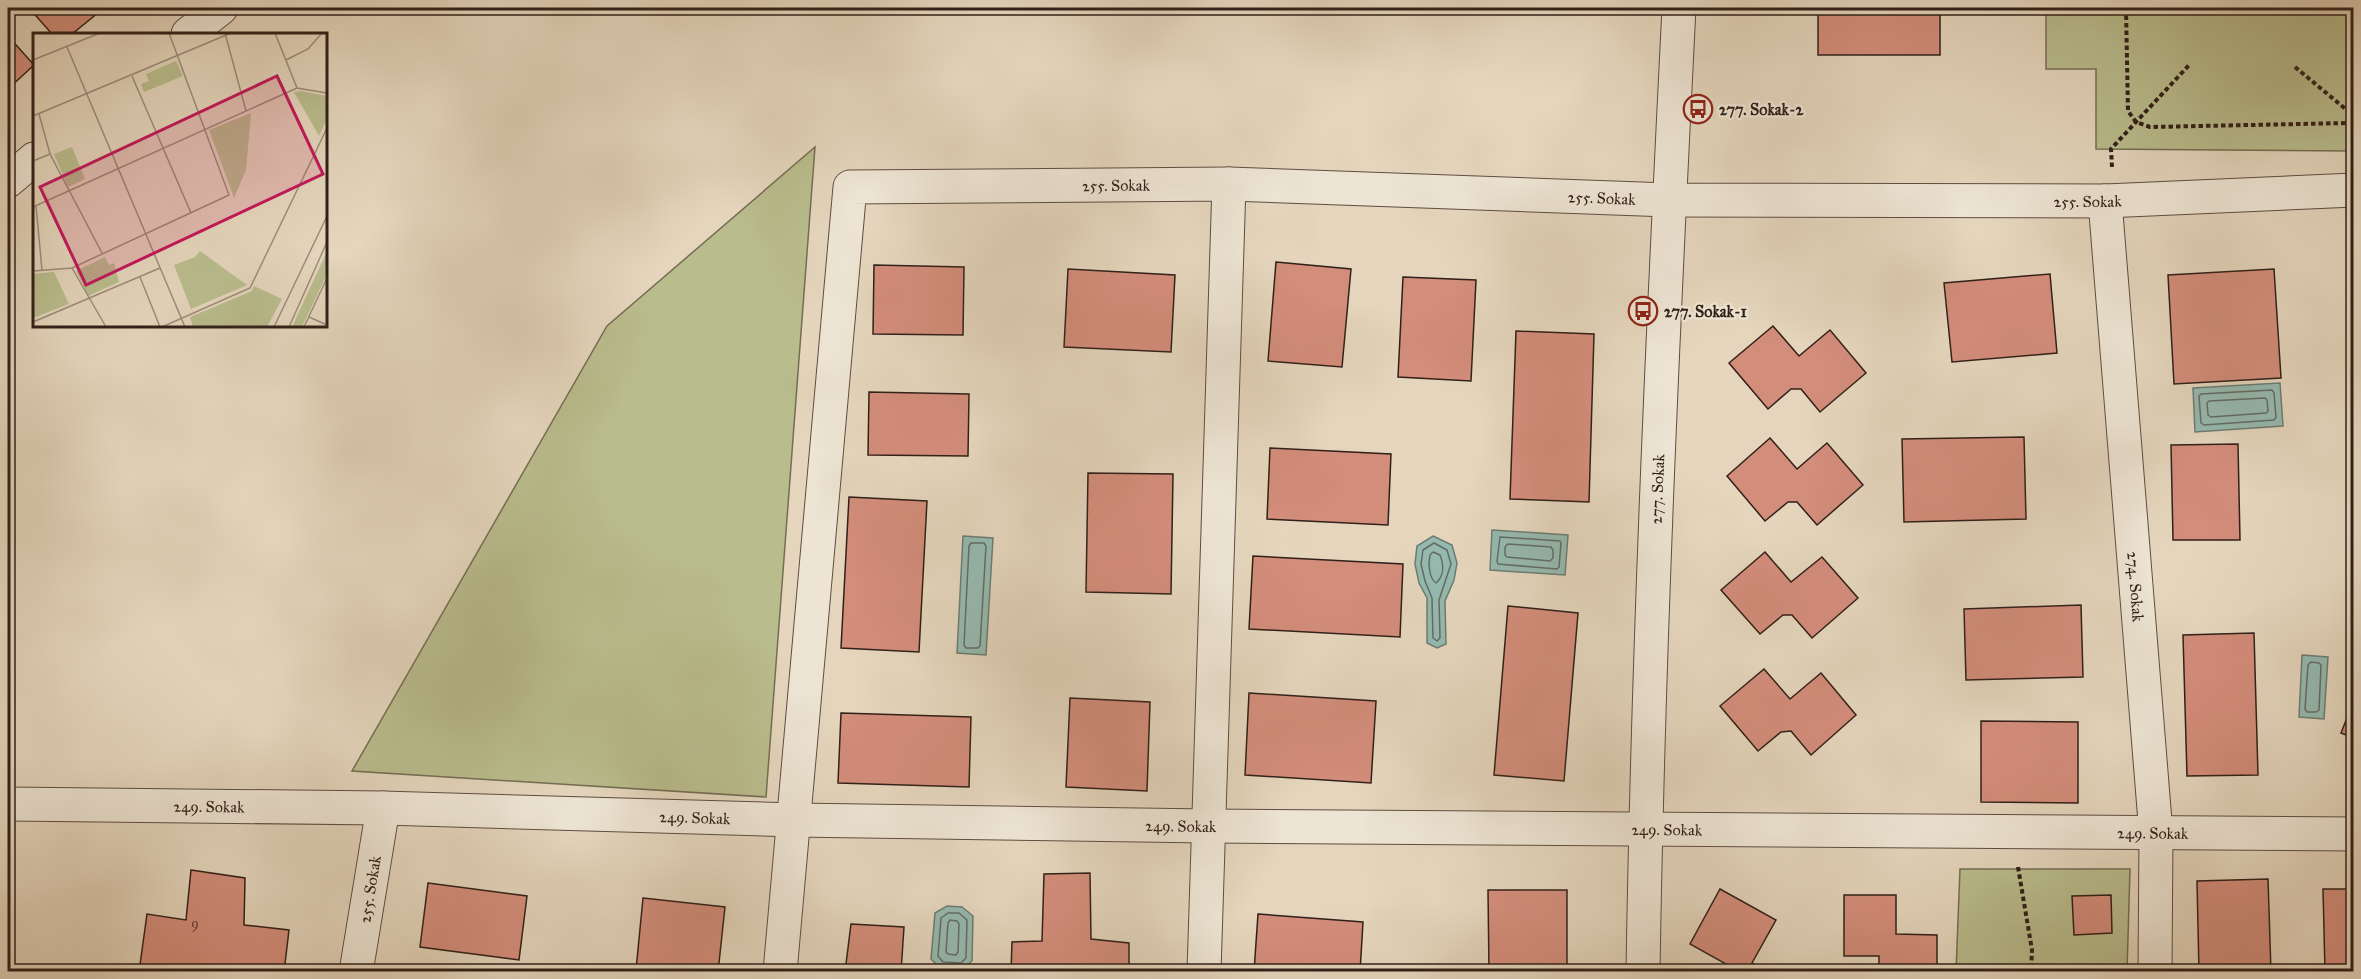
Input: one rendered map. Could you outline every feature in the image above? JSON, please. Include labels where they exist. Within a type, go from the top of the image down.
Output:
[{"type":"street","points":[[189,33],[221,8]]},
{"type":"street","name":"277. Sokak","points":[[1643,972],[1645,830],[1669,200],[1679,8]]},
{"type":"street","points":[[8,181],[33,160]]},
{"type":"street","points":[[1204,972],[1229,184]]},
{"type":"street","name":"255. Sokak","points":[[795,820],[850,187],[1229,184],[1669,200],[2109,201],[2354,189]]},
{"type":"street","name":"274. Sokak","points":[[2109,201],[2156,834],[2155,972]]},
{"type":"street","name":"249. Sokak","points":[[8,804],[383,808],[795,820],[1209,826],[2354,834]]},
{"type":"street","name":"255. Sokak","points":[[356,972],[383,808]]},
{"type":"street","points":[[780,972],[795,820]]},
{"type":"path","points":[[2126,8],[2128,111],[2136,122],[2150,127],[2349,123],[2354,117],[2295,67]]},
{"type":"path","points":[[2109,201],[2111,149],[2190,64]]},
{"type":"path","points":[[2015,833],[2018,869],[2032,950],[2031,972]]},
{"type":"green space","points":[[2046,8],[2353,8],[2353,151],[2096,149],[2096,69],[2046,69]]},
{"type":"green space","points":[[815,147],[766,797],[352,771],[607,326]]},
{"type":"green space","points":[[1960,869],[2130,869],[2127,971],[1956,972]]},
{"type":"water","points":[[2280,383],[2283,426],[2195,432],[2193,388]]},
{"type":"water","points":[[1492,530],[1568,535],[1565,575],[1490,570]]},
{"type":"water","points":[[963,536],[993,538],[986,655],[957,653]]},
{"type":"water","points":[[1433,536],[1452,545],[1457,563],[1454,580],[1445,601],[1446,644],[1437,648],[1427,643],[1427,598],[1419,583],[1415,564],[1417,546]]},
{"type":"water","points":[[2302,655],[2328,657],[2324,719],[2299,717]]},
{"type":"water","points":[[947,906],[962,907],[973,916],[972,961],[963,969],[940,968],[931,959],[935,913]]},
{"type":"building","points":[[29,8],[104,8],[73,33],[51,33]]},
{"type":"building","points":[[1818,8],[1940,8],[1940,55],[1818,55]]},
{"type":"building","points":[[8,36],[33,66],[8,89]]},
{"type":"building","points":[[1276,262],[1351,269],[1342,367],[1268,361]]},
{"type":"building","points":[[874,265],[964,267],[963,335],[873,334]]},
{"type":"building","points":[[1068,269],[1175,275],[1171,352],[1064,347]]},
{"type":"building","points":[[2274,269],[2281,378],[2174,384],[2168,275]]},
{"type":"building","points":[[2050,274],[2057,353],[1952,362],[1944,283]]},
{"type":"building","points":[[1403,277],[1476,280],[1471,381],[1398,377]]},
{"type":"building","points":[[1773,326],[1799,356],[1830,330],[1866,373],[1820,412],[1801,389],[1791,389],[1768,409],[1729,363]]},
{"type":"building","points":[[1516,331],[1594,334],[1589,502],[1510,499]]},
{"type":"building","points":[[869,392],[969,394],[968,456],[868,455]]},
{"type":"building","points":[[2024,437],[2026,519],[1904,522],[1902,439]]},
{"type":"building","points":[[1770,438],[1797,469],[1827,443],[1863,485],[1817,525],[1797,502],[1788,502],[1765,521],[1727,476]]},
{"type":"building","points":[[2238,444],[2240,540],[2173,540],[2171,445]]},
{"type":"building","points":[[1270,448],[1391,454],[1388,525],[1267,519]]},
{"type":"building","points":[[1088,473],[1173,474],[1171,594],[1086,592]]},
{"type":"building","points":[[849,497],[927,501],[919,652],[841,648]]},
{"type":"building","points":[[1765,552],[1791,582],[1822,557],[1858,598],[1812,638],[1792,615],[1783,615],[1760,634],[1721,590]]},
{"type":"building","points":[[1253,556],[1403,564],[1400,637],[1249,629]]},
{"type":"building","points":[[2081,605],[2083,677],[1966,680],[1964,609]]},
{"type":"building","points":[[1508,606],[1578,613],[1564,781],[1494,775]]},
{"type":"building","points":[[2254,633],[2258,775],[2187,776],[2183,635]]},
{"type":"building","points":[[1764,669],[1790,699],[1821,673],[1856,715],[1811,755],[1791,731],[1781,732],[1758,751],[1720,706]]},
{"type":"building","points":[[1249,693],[1376,701],[1371,783],[1245,775]]},
{"type":"building","points":[[1070,698],[1150,702],[1147,791],[1066,787]]},
{"type":"building","points":[[2354,700],[2354,738],[2341,733]]},
{"type":"building","points":[[841,713],[971,717],[969,787],[838,783]]},
{"type":"building","points":[[1981,721],[2078,722],[2078,803],[1981,802]]},
{"type":"building","points":[[191,870],[245,878],[244,925],[289,930],[284,972],[139,972],[147,914],[186,920]]},
{"type":"building","points":[[1090,873],[1091,939],[1129,943],[1129,972],[1011,972],[1012,942],[1042,941],[1044,874]]},
{"type":"building","points":[[2268,879],[2271,972],[2199,972],[2197,881]]},
{"type":"building","points":[[428,883],[527,896],[519,960],[420,947]]},
{"type":"building","points":[[1720,889],[1776,920],[1752,963],[1768,972],[1722,972],[1726,964],[1690,944]]},
{"type":"building","points":[[2323,889],[2354,889],[2354,972],[2325,972]]},
{"type":"building","points":[[1488,890],[1567,890],[1567,972],[1489,972]]},
{"type":"building","points":[[1844,895],[1896,895],[1896,934],[1937,935],[1937,972],[1879,972],[1879,956],[1844,956]]},
{"type":"building","points":[[2111,895],[2112,933],[2074,935],[2072,896]]},
{"type":"building","points":[[643,898],[725,907],[718,972],[636,970]]},
{"type":"building","points":[[1258,914],[1363,922],[1360,972],[1254,972]]},
{"type":"building","points":[[851,924],[904,927],[901,972],[845,972]]},
{"type":"place","name":"277. Sokak-2","points":[[1698,109]]},
{"type":"place","name":"277. Sokak-1","points":[[1643,311]]}]
